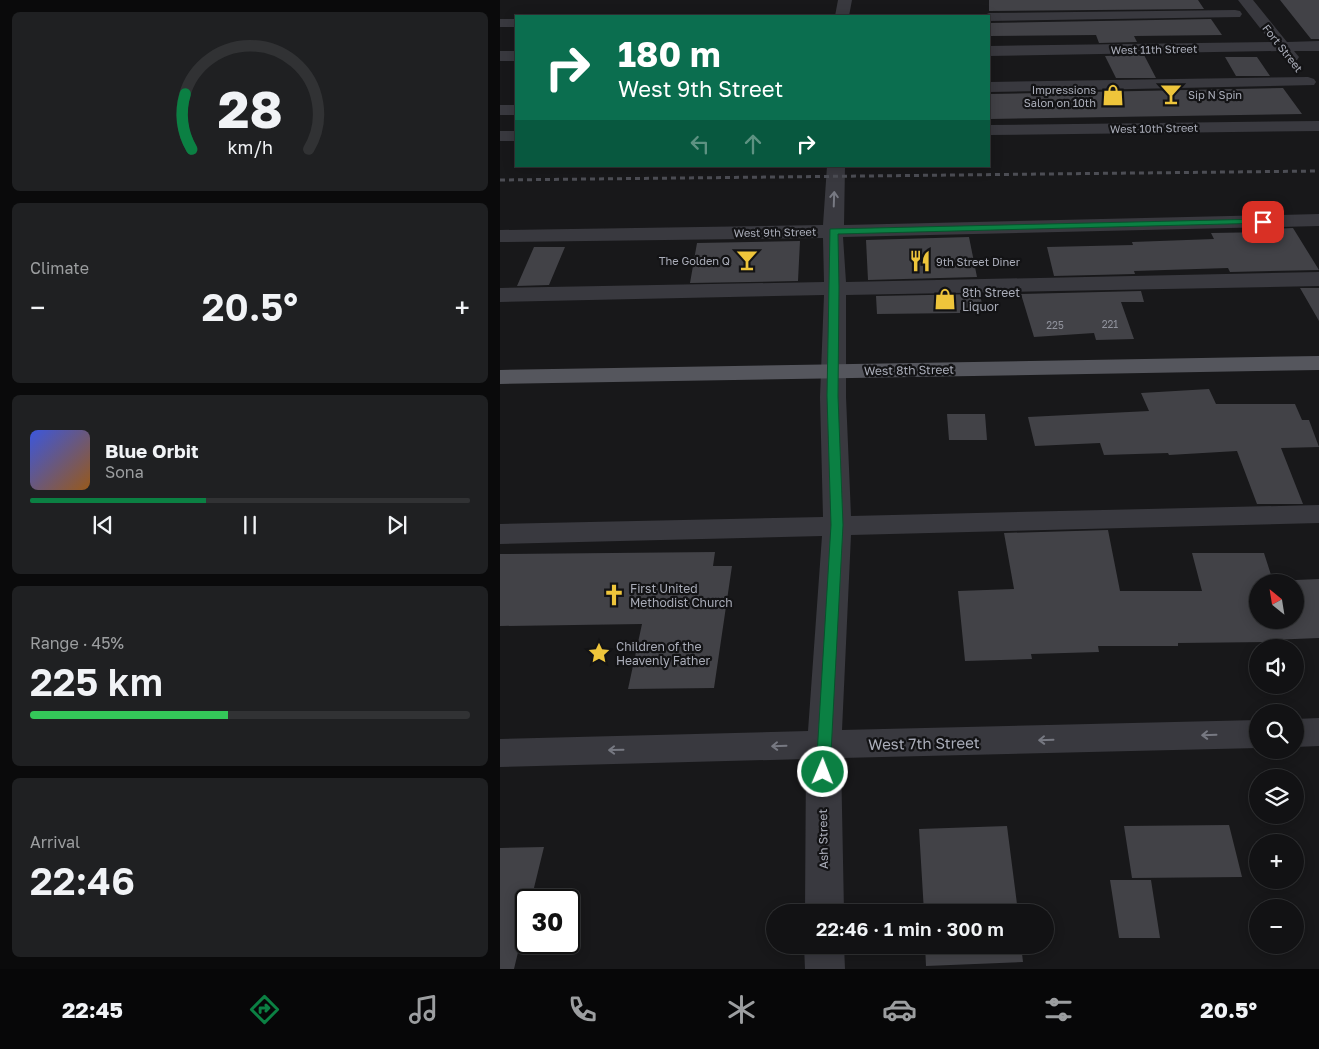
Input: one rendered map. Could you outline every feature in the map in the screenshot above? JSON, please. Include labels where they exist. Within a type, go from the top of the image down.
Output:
[{"type":"main road","name":"West 8th Street","points":[[500,377],[1319,363]]},
{"type":"street","points":[[842,15],[845,0]]},
{"type":"street","name":"Fort Street","points":[[1245,0],[1284,47],[1319,96]]},
{"type":"street","points":[[990,17],[1235,14]]},
{"type":"street","points":[[500,23],[515,22]]},
{"type":"street","name":"West 11th Street","points":[[990,51],[1319,46]]},
{"type":"street","points":[[500,56],[515,56]]},
{"type":"street","points":[[990,87],[1308,82]]},
{"type":"street","points":[[500,96],[515,96]]},
{"type":"street","points":[[500,110],[515,110]]},
{"type":"street","name":"West 10th Street","points":[[990,130],[1319,126]]},
{"type":"street","points":[[500,136],[515,136]]},
{"type":"street","name":"Ash Street","points":[[824,904],[824,745],[837,525],[833,371],[835,287],[833,231],[836,167]]},
{"type":"street","name":"West 9th Street","points":[[500,236],[833,231],[1319,220]]},
{"type":"street","points":[[500,295],[1319,279]]},
{"type":"street","points":[[500,534],[1319,514]]},
{"type":"street","points":[[1304,733],[1319,732]]},
{"type":"street","name":"West 7th Street","points":[[500,753],[1249,734]]},
{"type":"street","points":[[824,954],[825,969]]},
{"type":"building","points":[[989,0],[1198,0],[1204,9],[989,11]]},
{"type":"building","points":[[1280,0],[1319,0],[1319,39],[1311,39]]},
{"type":"building","points":[[1211,19],[1222,35],[1134,36],[1137,42],[1099,43],[1096,35],[990,36],[990,23]]},
{"type":"building","points":[[1144,55],[1156,78],[1116,78],[1105,56]]},
{"type":"building","points":[[1225,57],[1257,57],[1270,76],[1236,76]]},
{"type":"building","points":[[1283,88],[1302,114],[990,119],[990,94]]},
{"type":"building","points":[[1293,228],[1319,270],[1230,272],[1228,268],[1134,271],[1135,274],[1054,276],[1047,247],[1133,245],[1132,242],[1214,239],[1211,233],[1269,232],[1267,229]]},
{"type":"building","name":"9th Street Diner","points":[[969,237],[977,277],[868,280],[866,240]]},
{"type":"building","name":"The Golden Q","points":[[800,241],[798,281],[690,283],[697,243]]},
{"type":"building","points":[[534,247],[565,247],[549,285],[517,286]]},
{"type":"building","points":[[1300,288],[1319,288],[1319,321]]},
{"type":"building","points":[[1141,291],[1144,302],[1121,302],[1134,339],[1096,340],[1094,333],[1034,337],[1021,294]]},
{"type":"building","points":[[980,294],[983,309],[960,310],[960,313],[877,314],[876,296]]},
{"type":"building","points":[[1209,389],[1216,404],[1295,404],[1302,420],[1309,420],[1319,447],[1281,448],[1303,504],[1257,504],[1237,451],[1169,455],[1168,453],[1104,455],[1100,443],[1035,446],[1028,417],[1149,411],[1141,393]]},
{"type":"building","points":[[947,414],[985,414],[987,440],[949,440]]},
{"type":"building","points":[[1108,530],[1120,591],[1202,591],[1192,553],[1264,553],[1271,574],[1249,574],[1249,629],[1304,629],[1304,580],[1319,579],[1319,638],[1249,639],[1249,642],[1178,643],[1178,646],[1098,646],[1099,652],[1031,654],[1032,659],[965,661],[958,591],[1014,589],[1004,533]]},
{"type":"building","name":"First United Methodist Church","points":[[715,552],[713,566],[732,566],[714,688],[628,689],[642,624],[500,626],[500,554]]},
{"type":"building","points":[[1229,825],[1242,877],[1132,878],[1124,826]]},
{"type":"building","points":[[1007,826],[1017,904],[924,904],[919,829]]},
{"type":"building","points":[[544,847],[534,889],[515,889],[515,954],[518,954],[514,969],[500,969],[500,848]]},
{"type":"building","points":[[1110,880],[1151,880],[1160,938],[1119,938]]},
{"type":"building","points":[[925,954],[1022,954],[1023,962],[926,966]]},
{"type":"railway","points":[[500,180],[1319,171]]},
{"type":"place","name":"Sip N Spin","points":[[1171,94]]},
{"type":"place","name":"Impressions Salon on 10th","points":[[1113,95]]},
{"type":"place","name":"The Golden Q","points":[[747,260]]},
{"type":"place","name":"9th Street Diner","points":[[920,261]]},
{"type":"place","name":"8th Street Liquor","points":[[945,299]]},
{"type":"place","name":"First United Methodist Church","points":[[614,595]]},
{"type":"place","name":"Children of the Heavenly Father","points":[[599,653]]},
{"type":"route","points":[[823,772],[837,525],[833,396],[835,287],[833,231],[1263,222]]}]
